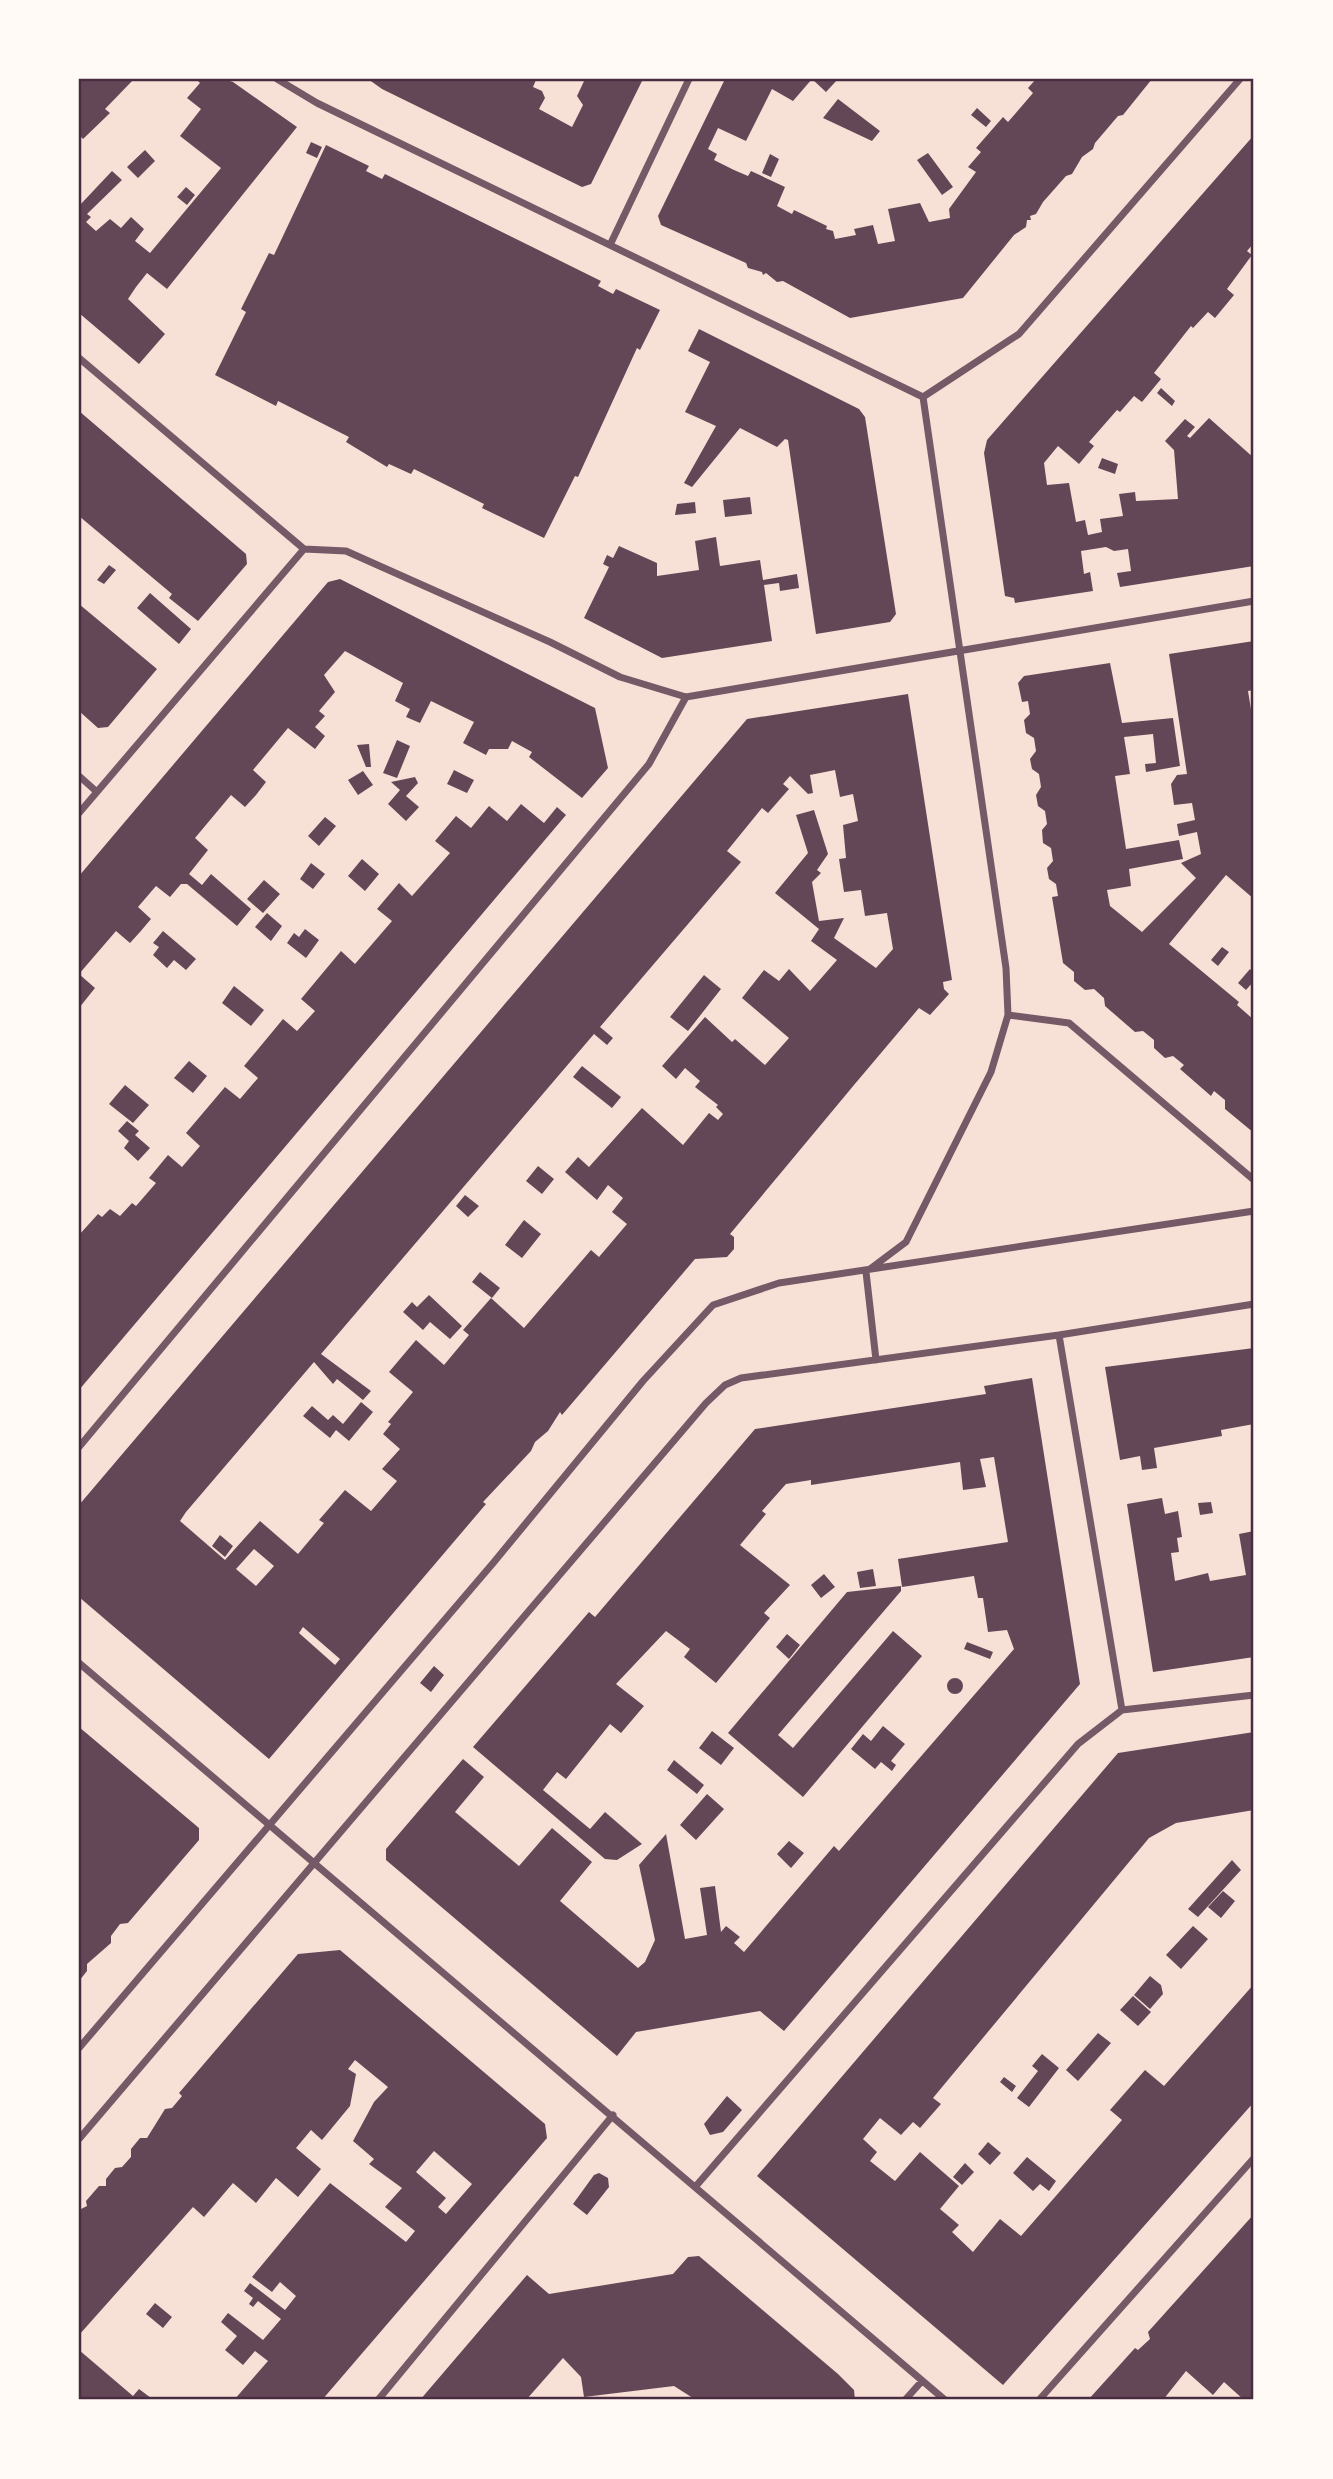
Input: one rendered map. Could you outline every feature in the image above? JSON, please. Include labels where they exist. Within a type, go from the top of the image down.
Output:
[{"type":"street","points":[[277,79],[317,103],[923,397]]},
{"type":"street","points":[[610,244],[689,79]]},
{"type":"street","points":[[923,397],[1019,334],[1240,79]]},
{"type":"street","points":[[79,358],[304,549],[346,551],[550,642],[620,677],[686,697],[1254,601]]},
{"type":"street","points":[[866,1272],[906,1242],[991,1072],[1008,1015],[1006,968],[923,397]]},
{"type":"street","points":[[79,813],[304,549]]},
{"type":"street","points":[[79,1447],[649,764],[686,697]]},
{"type":"street","points":[[79,776],[97,792]]},
{"type":"street","points":[[1008,1015],[1069,1023],[1254,1180]]},
{"type":"street","points":[[79,2048],[494,1562],[643,1381],[713,1306],[779,1283],[1254,1212]]},
{"type":"street","points":[[866,1272],[876,1360]]},
{"type":"street","points":[[79,2139],[706,1403],[725,1385],[741,1378],[1059,1335],[1254,1304]]},
{"type":"street","points":[[1059,1335],[1122,1710]]},
{"type":"street","points":[[79,1663],[268,1827],[613,2115],[945,2400]]},
{"type":"street","points":[[696,2186],[1078,1744],[1122,1710],[1254,1695]]},
{"type":"street","points":[[378,2400],[613,2115]]},
{"type":"street","points":[[1039,2400],[1254,2158]]},
{"type":"street","points":[[905,2400],[922,2381]]},
{"type":"building","points":[[79,79],[134,79],[105,109],[110,113],[83,139],[79,135]]},
{"type":"building","points":[[196,79],[224,79],[233,82],[297,127],[167,289],[147,273],[128,299],[165,334],[139,364],[79,313],[79,206],[112,171],[122,180],[87,214],[91,217],[86,222],[96,231],[110,219],[121,228],[131,217],[144,229],[135,241],[150,253],[221,168],[180,136],[201,109],[187,98],[200,83]]},
{"type":"building","points":[[368,79],[533,79],[536,80],[533,87],[542,91],[545,98],[539,109],[572,127],[583,105],[577,96],[585,79],[643,79],[591,184],[582,187],[382,89]]},
{"type":"building","points":[[725,79],[812,79],[793,101],[772,89],[746,141],[718,128],[708,149],[717,154],[714,160],[734,170],[748,176],[751,171],[785,187],[777,206],[792,214],[794,210],[827,226],[826,229],[833,231],[835,239],[856,235],[854,229],[873,225],[878,244],[895,241],[888,209],[920,203],[929,222],[950,218],[949,209],[976,172],[968,167],[981,152],[976,148],[1003,117],[1008,122],[1033,93],[1028,88],[1036,79],[1152,79],[1123,115],[1118,116],[1095,143],[1093,149],[1082,157],[1072,174],[1066,176],[1036,214],[1030,216],[1031,220],[1027,220],[1026,227],[1014,235],[963,298],[850,318],[783,281],[777,282],[766,273],[763,275],[762,272],[748,268],[746,263],[661,225],[658,216]]},
{"type":"building","points":[[812,79],[838,79],[826,92]]},
{"type":"building","points":[[838,99],[880,131],[872,141],[823,118]]},
{"type":"building","points":[[977,108],[991,121],[986,127],[971,115]]},
{"type":"building","points":[[1254,135],[1254,243],[1247,251],[1252,255],[1227,289],[1234,295],[1215,318],[1208,312],[1193,328],[1191,326],[1154,373],[1161,379],[1142,402],[1134,396],[1120,412],[1117,410],[1089,442],[1094,446],[1079,464],[1058,446],[1044,463],[1047,485],[1069,483],[1076,522],[1085,520],[1088,535],[1102,532],[1100,519],[1123,516],[1119,494],[1135,492],[1136,501],[1178,499],[1174,450],[1165,441],[1185,419],[1195,427],[1187,436],[1190,438],[1209,418],[1254,458],[1254,566],[1120,587],[1117,573],[1131,571],[1128,549],[1114,551],[1106,547],[1081,551],[1084,574],[1090,572],[1093,591],[1015,603],[1014,598],[1005,596],[984,453],[987,440]]},
{"type":"building","points":[[311,142],[322,147],[317,158],[306,153]]},
{"type":"building","points":[[326,145],[369,166],[366,171],[382,179],[385,174],[601,281],[598,286],[613,294],[616,289],[660,310],[640,350],[637,348],[578,477],[575,476],[544,538],[482,508],[484,504],[414,469],[411,474],[389,464],[387,467],[346,442],[349,437],[278,401],[276,406],[215,375],[246,312],[241,309],[269,253],[274,255]]},
{"type":"building","points":[[145,150],[155,161],[138,178],[127,167]]},
{"type":"building","points":[[928,153],[953,187],[942,195],[917,160]]},
{"type":"building","points":[[770,154],[779,159],[771,177],[762,173]]},
{"type":"building","points":[[186,187],[195,195],[187,205],[177,197]]},
{"type":"building","points":[[699,329],[859,409],[865,417],[896,614],[890,622],[816,634],[788,440],[785,439],[777,447],[740,428],[692,487],[684,483],[716,426],[685,412],[710,362],[688,351]]},
{"type":"building","points":[[1161,388],[1175,401],[1172,406],[1157,393]]},
{"type":"building","points":[[79,411],[246,554],[247,564],[198,621],[169,598],[172,594],[79,516]]},
{"type":"building","points":[[1102,458],[1118,464],[1115,474],[1098,468]]},
{"type":"building","points":[[750,497],[752,514],[725,517],[723,500]]},
{"type":"building","points":[[695,502],[696,513],[675,515],[677,504]]},
{"type":"building","points":[[716,537],[720,566],[760,560],[763,580],[797,574],[799,588],[780,591],[779,583],[764,585],[772,641],[662,658],[584,618],[609,567],[603,564],[607,555],[613,558],[619,546],[657,563],[657,576],[699,570],[695,541]]},
{"type":"building","points":[[109,565],[116,570],[104,584],[97,580]]},
{"type":"building","points":[[340,579],[595,708],[608,768],[582,798],[529,757],[532,752],[512,741],[508,749],[489,749],[486,755],[463,743],[474,722],[431,701],[420,723],[406,717],[410,709],[395,701],[403,683],[345,651],[324,675],[335,692],[319,711],[325,716],[315,727],[325,736],[315,749],[288,728],[253,770],[266,782],[256,795],[245,807],[231,795],[195,838],[208,850],[189,874],[202,885],[211,874],[251,909],[237,926],[187,884],[181,884],[170,897],[156,886],[138,907],[151,919],[140,932],[130,943],[116,931],[79,974],[79,876],[328,582]]},
{"type":"building","points":[[150,593],[191,629],[179,644],[137,608]]},
{"type":"building","points":[[79,604],[157,669],[108,727],[98,728],[79,711]]},
{"type":"building","points":[[1254,641],[1254,690],[1248,691],[1254,728],[1254,899],[1226,875],[1169,944],[1239,1002],[1237,1005],[1254,1020],[1254,1133],[1225,1109],[1225,1100],[1214,1091],[1211,1096],[1180,1069],[1184,1065],[1173,1056],[1165,1058],[1154,1048],[1154,1040],[1143,1031],[1135,1032],[1105,1006],[1104,998],[1094,989],[1085,990],[1074,981],[1074,972],[1063,963],[1052,897],[1058,896],[1056,884],[1049,879],[1047,868],[1053,861],[1051,848],[1043,843],[1042,830],[1047,824],[1045,811],[1038,806],[1036,795],[1041,787],[1039,774],[1032,769],[1030,759],[1036,751],[1034,738],[1026,733],[1024,720],[1030,714],[1028,701],[1022,702],[1018,683],[1024,676],[1110,663],[1122,723],[1173,718],[1180,766],[1146,772],[1145,764],[1156,763],[1153,734],[1124,737],[1130,774],[1115,776],[1126,849],[1179,840],[1183,859],[1129,869],[1131,886],[1107,890],[1110,906],[1142,932],[1196,878],[1181,863],[1201,854],[1197,832],[1179,836],[1177,824],[1195,820],[1192,803],[1174,805],[1171,784],[1177,775],[1187,774],[1169,654]]},
{"type":"building","points":[[908,694],[952,980],[943,982],[944,989],[949,994],[930,1015],[919,1008],[854,1085],[730,1234],[734,1237],[734,1249],[727,1257],[695,1259],[562,1415],[560,1412],[548,1431],[535,1442],[531,1451],[483,1502],[486,1504],[269,1759],[79,1597],[79,1505],[747,719]],"holes":[[[835,770],[840,797],[853,794],[858,821],[843,825],[846,858],[839,859],[844,892],[861,890],[865,916],[887,913],[893,949],[876,968],[834,938],[844,918],[819,921],[812,882],[821,873],[817,870],[828,854],[814,810],[796,815],[808,853],[775,893],[819,929],[811,941],[837,960],[810,991],[789,969],[779,981],[764,970],[742,998],[789,1038],[765,1065],[735,1039],[732,1042],[705,1017],[662,1066],[676,1079],[685,1068],[700,1081],[695,1087],[718,1105],[716,1107],[723,1114],[718,1120],[709,1113],[683,1145],[642,1108],[589,1167],[578,1157],[565,1172],[597,1200],[608,1185],[623,1198],[612,1212],[627,1224],[599,1257],[591,1250],[524,1328],[491,1298],[463,1330],[469,1335],[444,1365],[416,1340],[389,1372],[413,1392],[388,1422],[391,1424],[383,1434],[400,1449],[382,1469],[397,1481],[371,1511],[345,1490],[319,1520],[324,1523],[298,1554],[260,1521],[225,1560],[180,1521],[186,1512],[314,1362],[333,1384],[337,1379],[363,1400],[371,1391],[321,1354],[594,1034],[607,1045],[613,1038],[600,1027],[741,862],[727,851],[762,808],[768,813],[789,789],[783,784],[790,776],[808,794],[813,793],[810,775]],[[254,1549],[274,1566],[256,1586],[236,1569]],[[303,1627],[340,1659],[335,1665],[299,1633]]]},
{"type":"building","points":[[397,740],[410,746],[397,778],[383,773]]},
{"type":"building","points":[[369,744],[371,767],[366,767],[357,745]]},
{"type":"building","points":[[454,770],[474,780],[467,793],[447,784]]},
{"type":"building","points":[[363,771],[373,785],[358,795],[348,780]]},
{"type":"building","points":[[415,777],[418,783],[406,796],[419,807],[406,821],[388,804],[400,790],[391,782]]},
{"type":"building","points":[[521,804],[544,823],[557,807],[566,815],[79,1390],[79,1235],[98,1214],[102,1217],[110,1209],[120,1216],[132,1203],[136,1206],[156,1183],[149,1178],[168,1155],[182,1167],[200,1146],[186,1133],[225,1087],[240,1099],[258,1078],[244,1066],[283,1019],[297,1031],[315,1011],[301,999],[341,951],[355,964],[392,921],[377,909],[399,883],[412,896],[450,853],[435,841],[456,816],[471,828],[489,806],[507,821]]},
{"type":"building","points":[[325,817],[336,826],[319,846],[308,836]]},
{"type":"building","points":[[362,859],[379,874],[365,891],[348,876]]},
{"type":"building","points":[[311,863],[325,874],[313,889],[300,879]]},
{"type":"building","points":[[264,880],[280,894],[263,913],[247,899]]},
{"type":"building","points":[[267,913],[282,926],[271,941],[255,927]]},
{"type":"building","points":[[305,929],[319,940],[306,958],[287,943],[294,933],[299,937]]},
{"type":"building","points":[[163,931],[196,959],[186,970],[174,960],[167,968],[153,955],[159,947],[153,943]]},
{"type":"building","points":[[1222,947],[1229,952],[1218,966],[1211,960]]},
{"type":"building","points":[[1250,969],[1254,973],[1254,981],[1246,990],[1238,983]]},
{"type":"building","points":[[79,974],[95,988],[79,1008]]},
{"type":"building","points":[[704,975],[721,989],[688,1031],[670,1017]]},
{"type":"building","points":[[234,986],[264,1010],[251,1026],[222,1003]]},
{"type":"building","points":[[189,1061],[207,1076],[193,1093],[174,1078]]},
{"type":"building","points":[[582,1066],[621,1097],[612,1108],[573,1077]]},
{"type":"building","points":[[125,1085],[149,1105],[133,1123],[109,1104]]},
{"type":"building","points":[[127,1121],[139,1131],[135,1135],[150,1148],[138,1161],[124,1148],[129,1141],[118,1131]]},
{"type":"building","points":[[538,1166],[554,1179],[542,1194],[526,1181]]},
{"type":"building","points":[[465,1195],[479,1206],[468,1217],[456,1206]]},
{"type":"building","points":[[524,1220],[541,1234],[522,1258],[505,1245]]},
{"type":"building","points":[[480,1272],[500,1288],[492,1298],[472,1282]]},
{"type":"building","points":[[429,1295],[462,1326],[450,1339],[430,1322],[423,1330],[403,1312],[412,1302],[417,1307]]},
{"type":"building","points":[[1254,1348],[1254,1424],[1221,1430],[1222,1436],[1154,1448],[1157,1468],[1142,1470],[1140,1456],[1120,1460],[1105,1367]]},
{"type":"building","points":[[1032,1378],[1080,1684],[784,2031],[760,2011],[636,2032],[617,2056],[386,1860],[386,1849],[463,1759],[484,1777],[455,1812],[519,1866],[552,1828],[592,1862],[560,1901],[638,1968],[645,1962],[655,1940],[639,1865],[666,1834],[685,1939],[707,1935],[700,1888],[715,1886],[721,1932],[726,1926],[740,1937],[734,1943],[744,1952],[834,1846],[839,1851],[1014,1649],[1007,1630],[988,1632],[983,1598],[978,1598],[974,1576],[902,1587],[898,1559],[1008,1542],[994,1457],[980,1459],[986,1487],[963,1490],[960,1462],[811,1485],[811,1480],[786,1484],[762,1511],[766,1514],[740,1545],[790,1585],[764,1613],[770,1618],[716,1683],[684,1657],[690,1649],[666,1631],[616,1684],[644,1706],[621,1733],[610,1724],[566,1779],[557,1772],[543,1790],[590,1829],[605,1812],[642,1844],[617,1860],[605,1859],[473,1747],[589,1612],[595,1617],[755,1429],[986,1394],[984,1386]]},
{"type":"building","points":[[361,1402],[373,1412],[349,1441],[336,1430],[330,1438],[303,1416],[312,1406],[328,1420],[333,1415],[343,1424]]},
{"type":"building","points":[[1162,1498],[1165,1514],[1178,1511],[1182,1537],[1177,1538],[1179,1552],[1171,1553],[1175,1581],[1208,1573],[1210,1581],[1246,1575],[1239,1534],[1254,1531],[1254,1657],[1153,1672],[1127,1504]]},
{"type":"building","points":[[1211,1502],[1213,1513],[1200,1515],[1198,1503]]},
{"type":"building","points":[[220,1535],[233,1546],[225,1557],[212,1546]]},
{"type":"building","points":[[873,1569],[876,1586],[860,1588],[857,1572]]},
{"type":"building","points":[[824,1574],[835,1587],[821,1598],[811,1585]]},
{"type":"building","points":[[901,1586],[901,1591],[778,1735],[793,1748],[893,1631],[922,1656],[803,1797],[728,1733],[847,1592]]},
{"type":"building","points":[[787,1634],[800,1645],[789,1659],[776,1647]]},
{"type":"building","points":[[967,1642],[993,1652],[990,1659],[964,1649]]},
{"type":"building","points":[[434,1666],[444,1675],[431,1692],[420,1683]]},
{"type":"building","points":[[955,1678],[961,1680],[961,1692],[955,1694],[949,1692],[947,1686],[949,1680]]},
{"type":"building","points":[[883,1726],[905,1744],[891,1761],[896,1765],[892,1771],[881,1762],[875,1769],[851,1749],[863,1734],[871,1741]]},
{"type":"building","points":[[79,1727],[199,1828],[199,1840],[128,1923],[120,1924],[111,1936],[111,1943],[87,1964],[87,1971],[79,1981]]},
{"type":"building","points":[[712,1731],[734,1748],[721,1765],[699,1748]]},
{"type":"building","points":[[1254,1732],[1254,1810],[1176,1823],[1149,1838],[933,2098],[941,2104],[920,2128],[913,2122],[901,2135],[880,2118],[863,2139],[877,2152],[870,2161],[895,2181],[920,2152],[959,2186],[940,2209],[959,2225],[952,2232],[973,2252],[1000,2219],[1021,2236],[1122,2120],[1110,2110],[1145,2070],[1164,2086],[1254,1984],[1254,2102],[1003,2385],[757,2176],[1118,1753]]},
{"type":"building","points":[[674,1760],[704,1785],[697,1794],[667,1770]]},
{"type":"building","points":[[707,1794],[724,1809],[696,1840],[680,1825]]},
{"type":"building","points":[[789,1841],[804,1853],[791,1868],[777,1854]]},
{"type":"building","points":[[1232,1860],[1241,1870],[1198,1917],[1188,1909]]},
{"type":"building","points":[[1223,1891],[1235,1901],[1221,1918],[1208,1907]]},
{"type":"building","points":[[1193,1926],[1208,1939],[1181,1969],[1166,1955]]},
{"type":"building","points":[[340,1950],[545,2124],[547,2138],[322,2400],[234,2400],[268,2361],[255,2351],[243,2365],[225,2350],[237,2336],[221,2322],[228,2313],[263,2340],[281,2319],[258,2301],[253,2307],[249,2304],[253,2298],[244,2291],[250,2283],[285,2310],[296,2296],[280,2282],[272,2292],[252,2277],[330,2183],[406,2242],[415,2231],[385,2207],[402,2188],[369,2164],[374,2159],[353,2141],[374,2102],[388,2087],[355,2060],[348,2069],[356,2074],[350,2106],[322,2140],[311,2130],[296,2148],[321,2169],[298,2197],[276,2178],[256,2203],[233,2183],[204,2217],[193,2207],[79,2335],[79,2210],[87,2206],[86,2201],[99,2186],[106,2186],[106,2179],[115,2168],[122,2167],[131,2157],[131,2149],[140,2138],[147,2138],[165,2109],[172,2108],[182,2096],[179,2093],[298,1954]],"holes":[[[434,2151],[472,2184],[446,2214],[438,2207],[446,2198],[416,2172]]]},
{"type":"building","points":[[1150,1976],[1161,1985],[1163,1994],[1150,2009],[1134,1995]]},
{"type":"building","points":[[1133,1996],[1151,2012],[1138,2026],[1120,2010]]},
{"type":"building","points":[[1098,2033],[1111,2043],[1078,2081],[1066,2070]]},
{"type":"building","points":[[1042,2054],[1059,2068],[1029,2107],[1017,2098],[1038,2071],[1032,2066]]},
{"type":"building","points":[[1004,2077],[1016,2086],[1012,2092],[1000,2082]]},
{"type":"building","points":[[727,2096],[742,2110],[723,2132],[710,2135],[704,2124]]},
{"type":"building","points":[[988,2142],[1001,2153],[990,2165],[978,2154]]},
{"type":"building","points":[[1027,2157],[1056,2181],[1049,2191],[1040,2184],[1033,2191],[1013,2173]]},
{"type":"building","points":[[965,2163],[974,2172],[962,2185],[953,2177]]},
{"type":"building","points":[[599,2173],[608,2178],[609,2187],[587,2215],[573,2204],[594,2175]]},
{"type":"building","points":[[1254,2214],[1254,2347],[1251,2351],[1254,2354],[1254,2400],[1244,2400],[1224,2382],[1213,2395],[1186,2371],[1163,2400],[1088,2400],[1135,2348],[1138,2350],[1150,2339],[1148,2332]]},
{"type":"building","points":[[699,2256],[838,2374],[854,2390],[855,2400],[696,2400],[674,2386],[584,2397],[581,2377],[563,2358],[526,2400],[420,2400],[527,2275],[549,2294],[673,2274],[688,2257]]},
{"type":"building","points":[[155,2303],[172,2317],[163,2328],[146,2314]]},
{"type":"building","points":[[79,2350],[133,2396],[139,2389],[151,2398],[84,2400],[79,2396]]}]
